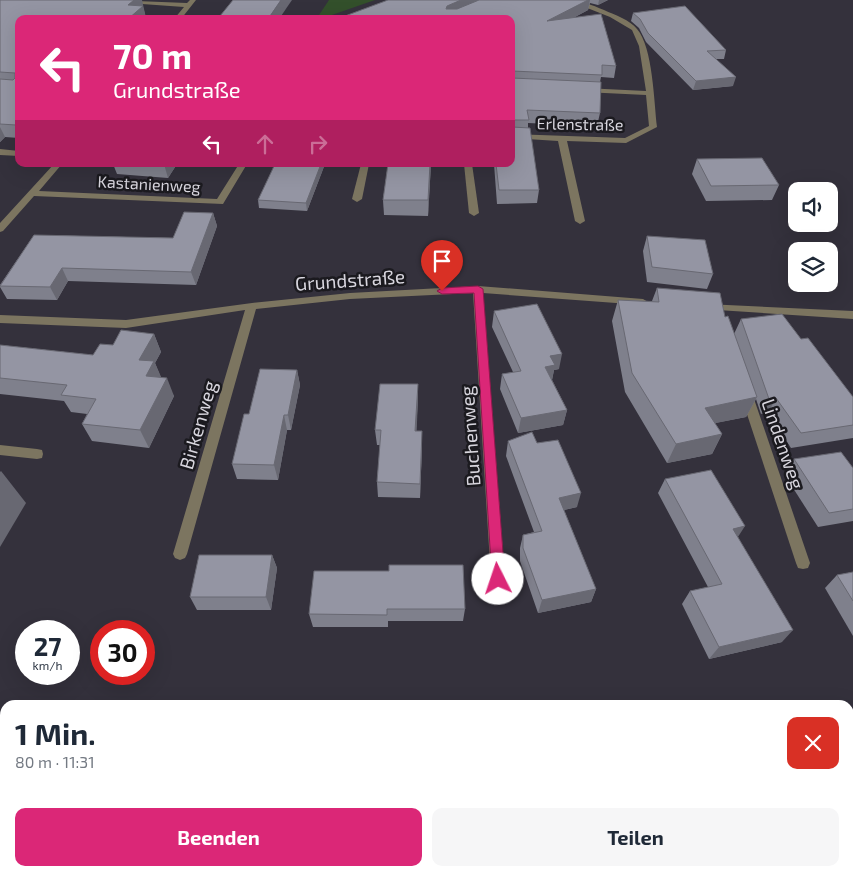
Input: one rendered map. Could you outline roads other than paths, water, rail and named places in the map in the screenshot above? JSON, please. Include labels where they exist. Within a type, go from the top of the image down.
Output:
[{"type":"street","points":[[114,0],[190,2]]},
{"type":"street","name":"Erlenstraße","points":[[515,136],[626,141],[653,127],[643,45],[636,29],[599,11],[570,0]]},
{"type":"street","points":[[179,15],[190,2]]},
{"type":"street","points":[[570,90],[649,93]]},
{"type":"street","points":[[562,138],[580,221]]},
{"type":"street","points":[[0,152],[15,154]]},
{"type":"street","points":[[0,229],[55,167]]},
{"type":"street","name":"Kastanienweg","points":[[31,193],[220,202],[241,167]]},
{"type":"street","points":[[358,199],[364,167]]},
{"type":"street","points":[[468,167],[474,213]]},
{"type":"street","name":"Grundstraße","points":[[0,319],[126,324],[252,306],[350,296],[478,289],[658,303]]},
{"type":"street","name":"Buchenweg","points":[[478,289],[498,579]]},
{"type":"street","name":"Birkenweg","points":[[180,554],[252,306]]},
{"type":"street","points":[[698,306],[719,312],[853,315]]},
{"type":"street","name":"Lindenweg","points":[[743,383],[803,563]]},
{"type":"street","points":[[0,450],[37,454]]}]
